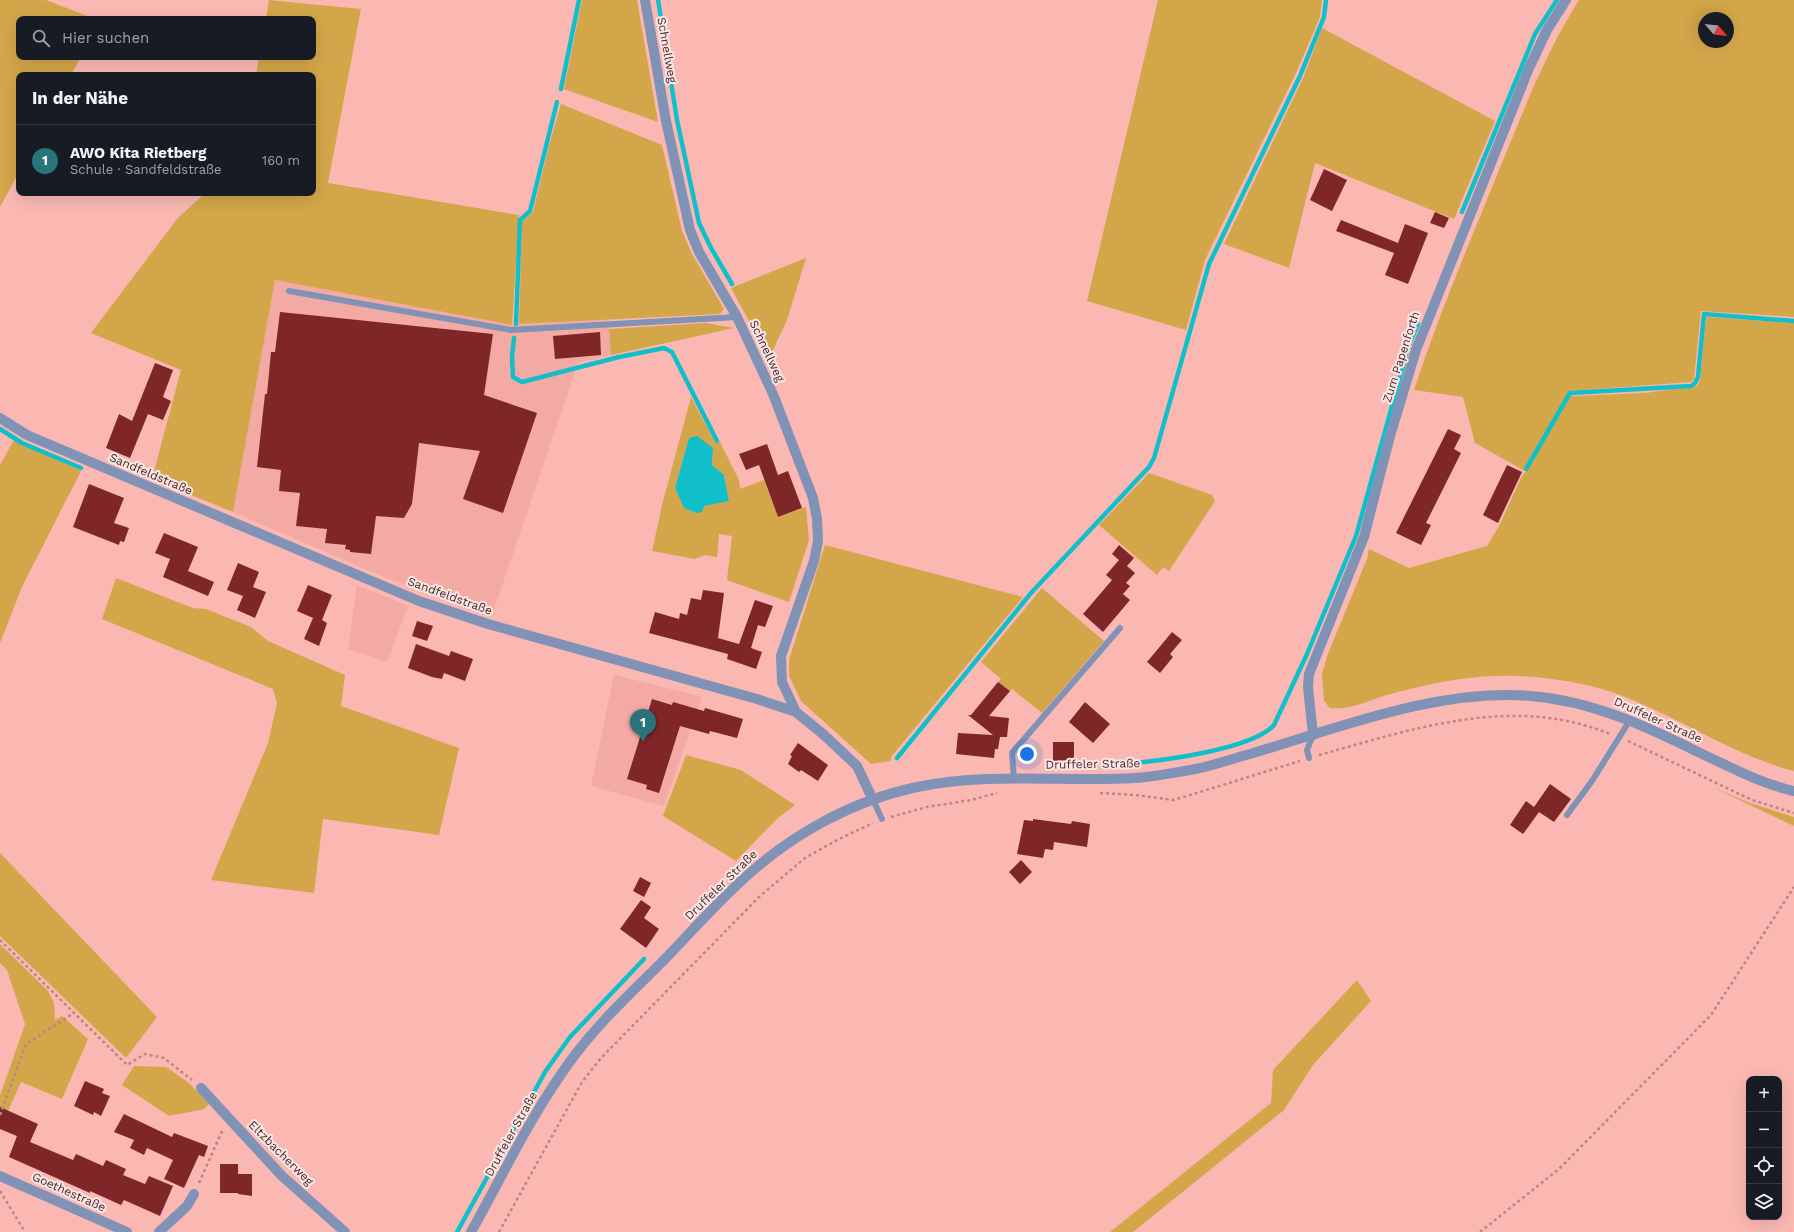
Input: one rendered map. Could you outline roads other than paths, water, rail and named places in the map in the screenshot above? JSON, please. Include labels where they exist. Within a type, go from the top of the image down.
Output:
[{"type":"street","name":"Schnellweg","points":[[645,0],[666,121],[690,230],[700,252],[737,316],[773,394],[813,498],[817,519],[818,541],[814,560],[781,656],[782,682],[796,712]]},
{"type":"street","name":"Zum Papenforth","points":[[1313,735],[1308,674],[1364,537],[1392,429],[1416,350],[1529,68],[1547,30],[1566,0]]},
{"type":"street","name":"Sandfeldstraße","points":[[0,418],[27,435],[419,601],[488,624],[757,699],[796,712],[858,766],[872,800]]},
{"type":"street","name":"Druffeler Straße","points":[[472,1232],[537,1112],[566,1066],[600,1024],[741,881],[769,857],[813,827],[838,814],[872,800],[918,787],[962,780],[1014,778],[1138,778],[1194,770],[1430,703],[1480,696],[1519,695],[1584,705],[1630,720],[1731,768],[1784,789],[1794,791]]},
{"type":"street","name":"Eltzbacherweg","points":[[201,1088],[282,1176],[345,1232]]},
{"type":"street","name":"Goethestraße","points":[[0,1176],[127,1232]]},
{"type":"street","points":[[159,1232],[187,1206],[194,1194]]},
{"type":"lane","points":[[289,291],[511,330],[737,316]]},
{"type":"lane","points":[[1014,778],[1012,753],[1120,628]]},
{"type":"lane","points":[[1567,815],[1620,738],[1630,720]]},
{"type":"lane","points":[[1308,758],[1307,750],[1313,735]]},
{"type":"lane","points":[[872,800],[882,819]]},
{"type":"water","points":[[697,436],[713,448],[712,465],[724,475],[729,501],[704,506],[702,512],[697,513],[684,508],[675,488],[689,438]]},
{"type":"waterway","points":[[561,89],[579,0]]},
{"type":"waterway","points":[[658,0],[677,120],[699,223],[711,248],[732,284]]},
{"type":"waterway","points":[[897,758],[1031,593],[1149,467],[1154,458],[1209,264],[1300,76],[1324,17],[1326,0]]},
{"type":"waterway","points":[[1462,212],[1535,34],[1557,0]]},
{"type":"waterway","points":[[516,324],[520,220],[530,211],[557,102]]},
{"type":"waterway","points":[[1526,469],[1570,393],[1691,386],[1695,383],[1698,377],[1704,314],[1794,321]]},
{"type":"waterway","points":[[1124,764],[1181,757],[1226,748],[1263,734],[1274,725],[1307,654],[1356,536],[1408,348],[1418,324]]},
{"type":"waterway","points":[[514,338],[512,357],[513,377],[522,382],[619,357],[664,348],[672,352],[717,441]]},
{"type":"waterway","points":[[0,429],[22,443],[81,468]]},
{"type":"waterway","points":[[457,1232],[545,1072],[570,1037],[644,959]]},
{"type":"place","name":"AWO Kita Rietberg","points":[[643,742]]}]
